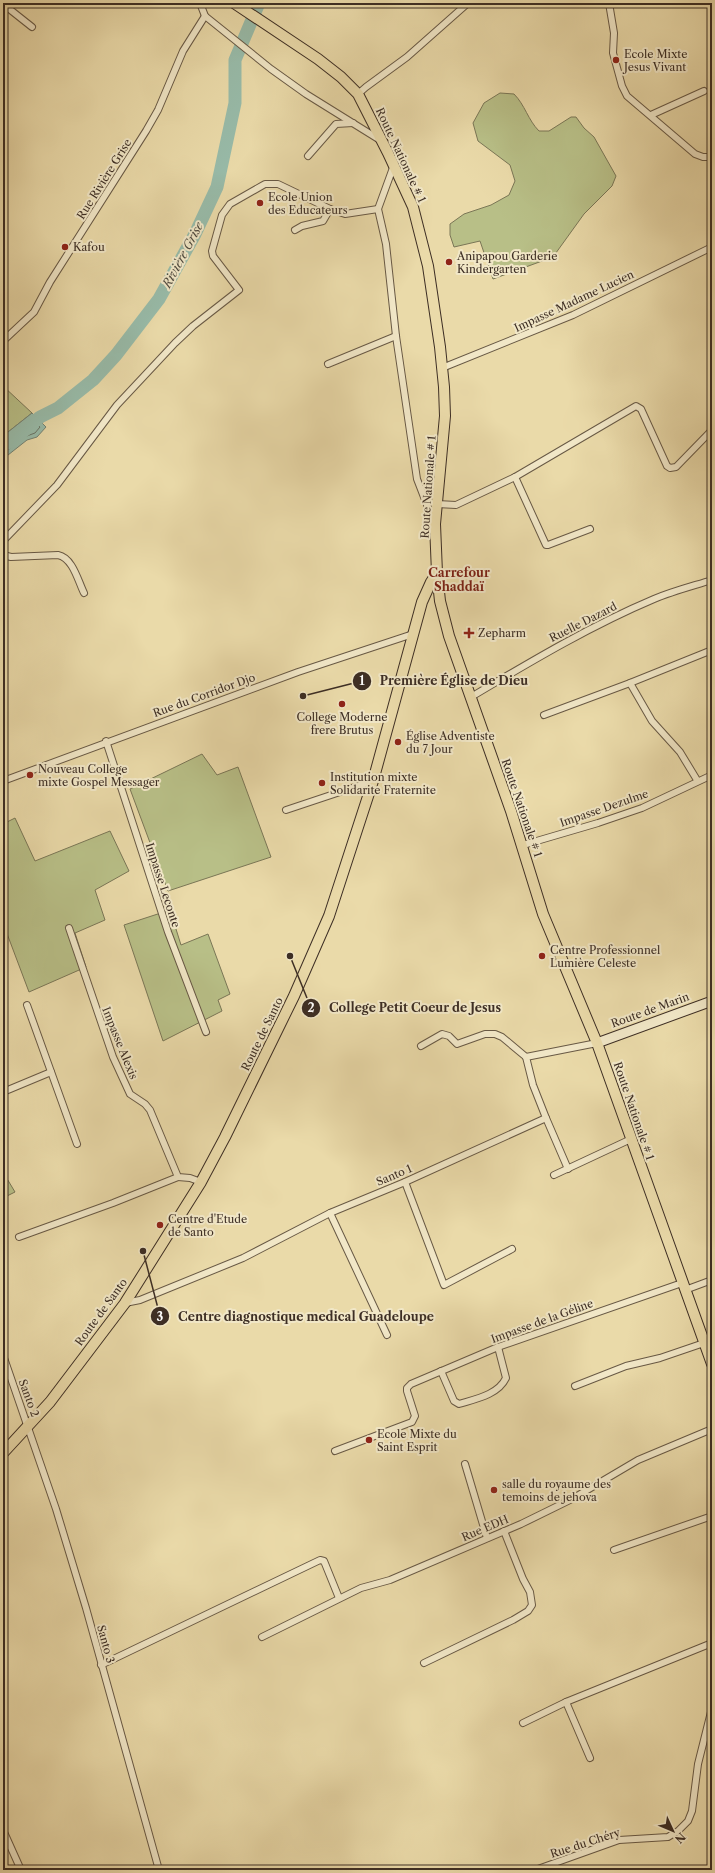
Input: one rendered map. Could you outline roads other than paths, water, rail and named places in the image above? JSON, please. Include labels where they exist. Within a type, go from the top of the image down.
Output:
[{"type":"main road","name":"Route Nationale # 1","points":[[234,3],[318,59],[341,77],[358,94],[383,142],[413,207],[428,266],[442,368],[445,416],[435,524],[440,601],[449,636],[523,845],[543,914],[597,1043],[712,1364]]},
{"type":"main road","name":"Route de Santo","points":[[3,1453],[50,1402],[125,1303],[202,1182],[294,996],[326,924],[355,840],[426,591],[437,573]]},
{"type":"main road","name":"Route de Marin","points":[[597,1043],[712,1001]]},
{"type":"street","points":[[200,3],[207,17],[271,69],[306,94],[383,142]]},
{"type":"street","points":[[358,94],[407,57],[468,3]]},
{"type":"street","points":[[609,3],[614,33],[613,53],[622,86],[628,96],[695,154],[703,157],[712,157]]},
{"type":"street","points":[[3,4],[32,27]]},
{"type":"street","name":"Rue Rivière Grise","points":[[3,341],[34,312],[50,282],[146,131],[158,110],[183,51],[207,17]]},
{"type":"street","points":[[651,116],[704,91]]},
{"type":"street","points":[[308,156],[336,124],[354,123]]},
{"type":"street","points":[[394,165],[378,209],[386,244],[396,336],[416,479],[435,524]]},
{"type":"street","points":[[3,541],[57,485],[116,405],[174,343],[239,290],[213,256],[212,251],[222,215],[230,204],[265,184],[271,183],[278,184],[330,209],[345,214],[378,209]]},
{"type":"street","points":[[295,230],[302,226],[323,220],[330,209]]},
{"type":"street","name":"Impasse Madame Lucien","points":[[442,368],[574,315],[712,247]]},
{"type":"street","points":[[328,364],[396,336]]},
{"type":"street","points":[[437,504],[456,505],[515,477],[636,406],[641,409],[667,466],[670,468],[676,467],[712,430]]},
{"type":"street","points":[[515,477],[546,545],[590,529]]},
{"type":"street","points":[[3,555],[11,557],[65,556],[69,561],[84,594]]},
{"type":"street","name":"Ruelle Dazard","points":[[470,697],[558,646],[607,620],[655,598],[712,580]]},
{"type":"street","name":"Rue du Corridor Djo","points":[[3,781],[106,741],[298,672],[413,634]]},
{"type":"street","points":[[544,715],[712,650]]},
{"type":"street","points":[[630,683],[652,721],[680,752],[698,780]]},
{"type":"street","name":"Impasse Leconte","points":[[106,741],[168,932],[206,1032]]},
{"type":"street","name":"Impasse Dezulme","points":[[523,845],[598,823],[642,808],[698,780],[712,775]]},
{"type":"street","points":[[286,810],[373,781]]},
{"type":"street","name":"Impasse Alexis","points":[[69,928],[112,1057],[130,1094],[145,1104],[150,1110],[178,1177]]},
{"type":"street","points":[[27,1005],[78,1144]]},
{"type":"street","points":[[421,1046],[442,1034],[445,1034],[457,1044],[489,1033],[502,1037],[526,1057],[533,1085],[568,1169]]},
{"type":"street","points":[[526,1057],[597,1043]]},
{"type":"street","points":[[3,1092],[51,1072]]},
{"type":"street","name":"Santo 1","points":[[125,1303],[140,1300],[243,1258],[330,1213],[405,1182],[546,1118]]},
{"type":"street","points":[[554,1175],[631,1140]]},
{"type":"street","points":[[20,1237],[106,1206],[178,1177],[190,1178],[202,1182]]},
{"type":"street","points":[[405,1182],[444,1285],[512,1250]]},
{"type":"street","points":[[330,1213],[387,1335]]},
{"type":"street","name":"Impasse de la Géline","points":[[334,1451],[414,1421],[415,1416],[407,1391],[407,1388],[411,1384],[498,1347],[684,1286],[712,1280]]},
{"type":"street","points":[[574,1386],[626,1366],[660,1358],[704,1343]]},
{"type":"street","points":[[441,1371],[456,1403],[459,1404],[491,1393],[504,1382],[506,1378],[498,1347]]},
{"type":"street","name":"Santo 2","points":[[3,1354],[28,1425]]},
{"type":"street","name":"Santo 3","points":[[28,1425],[59,1517],[159,1870]]},
{"type":"street","name":"Rue EDH","points":[[262,1637],[361,1588],[390,1580],[504,1531],[572,1499],[638,1460],[712,1429]]},
{"type":"street","points":[[465,1464],[487,1538]]},
{"type":"street","points":[[614,1550],[712,1516]]},
{"type":"street","points":[[424,1663],[513,1620],[528,1611],[532,1605],[530,1592],[523,1579],[504,1531]]},
{"type":"street","points":[[101,1664],[320,1560],[324,1561],[339,1598]]},
{"type":"street","points":[[522,1723],[566,1702],[712,1643]]},
{"type":"street","points":[[566,1702],[590,1758]]},
{"type":"street","name":"Rue du Chéry","points":[[535,1870],[619,1840],[668,1837],[678,1831],[688,1821],[692,1812],[698,1764],[712,1708]]},
{"type":"street","points":[[3,1830],[21,1870]]},
{"type":"water","points":[[32,413],[46,427],[37,437],[27,440],[3,459],[3,436]]},
{"type":"waterway","name":"Rivière Grise","points":[[3,445],[12,441],[40,417],[58,408],[93,380],[116,355],[159,299],[195,234],[217,187],[235,103],[235,60],[259,3]]},
{"type":"place","name":"Ecole Mixte Jesus Vivant","points":[[616,60]]},
{"type":"place","name":"Ecole Union des Educateurs","points":[[260,203]]},
{"type":"place","name":"Kafou","points":[[65,247]]},
{"type":"place","name":"Anipapou Garderie Kindergarten","points":[[449,262]]},
{"type":"place","name":"Zepharm","points":[[469,633]]},
{"type":"place","name":"Première Église de Dieu","points":[[303,696]]},
{"type":"place","name":"College Moderne frere Brutus","points":[[342,704]]},
{"type":"place","name":"Église Adventiste du 7 Jour","points":[[398,742]]},
{"type":"place","name":"Nouveau College mixte Gospel Messager","points":[[30,775]]},
{"type":"place","name":"Institution mixte Solidarite Fraternite","points":[[322,783]]},
{"type":"place","name":"College Petit Coeur de Jesus","points":[[290,956]]},
{"type":"place","name":"Centre Professionnel Lumière Celeste","points":[[542,956]]},
{"type":"place","name":"Centre d'Etude de Santo","points":[[160,1225]]},
{"type":"place","name":"Centre diagnostique medical Guadeloupe","points":[[143,1251]]},
{"type":"place","name":"Ecole Mixte du Saint Esprit","points":[[369,1440]]},
{"type":"place","name":"salle du royaume des temoins de jehova","points":[[494,1490]]},
{"type":"district","name":"Carrefour Shaddaï","points":[[459,580]]}]
